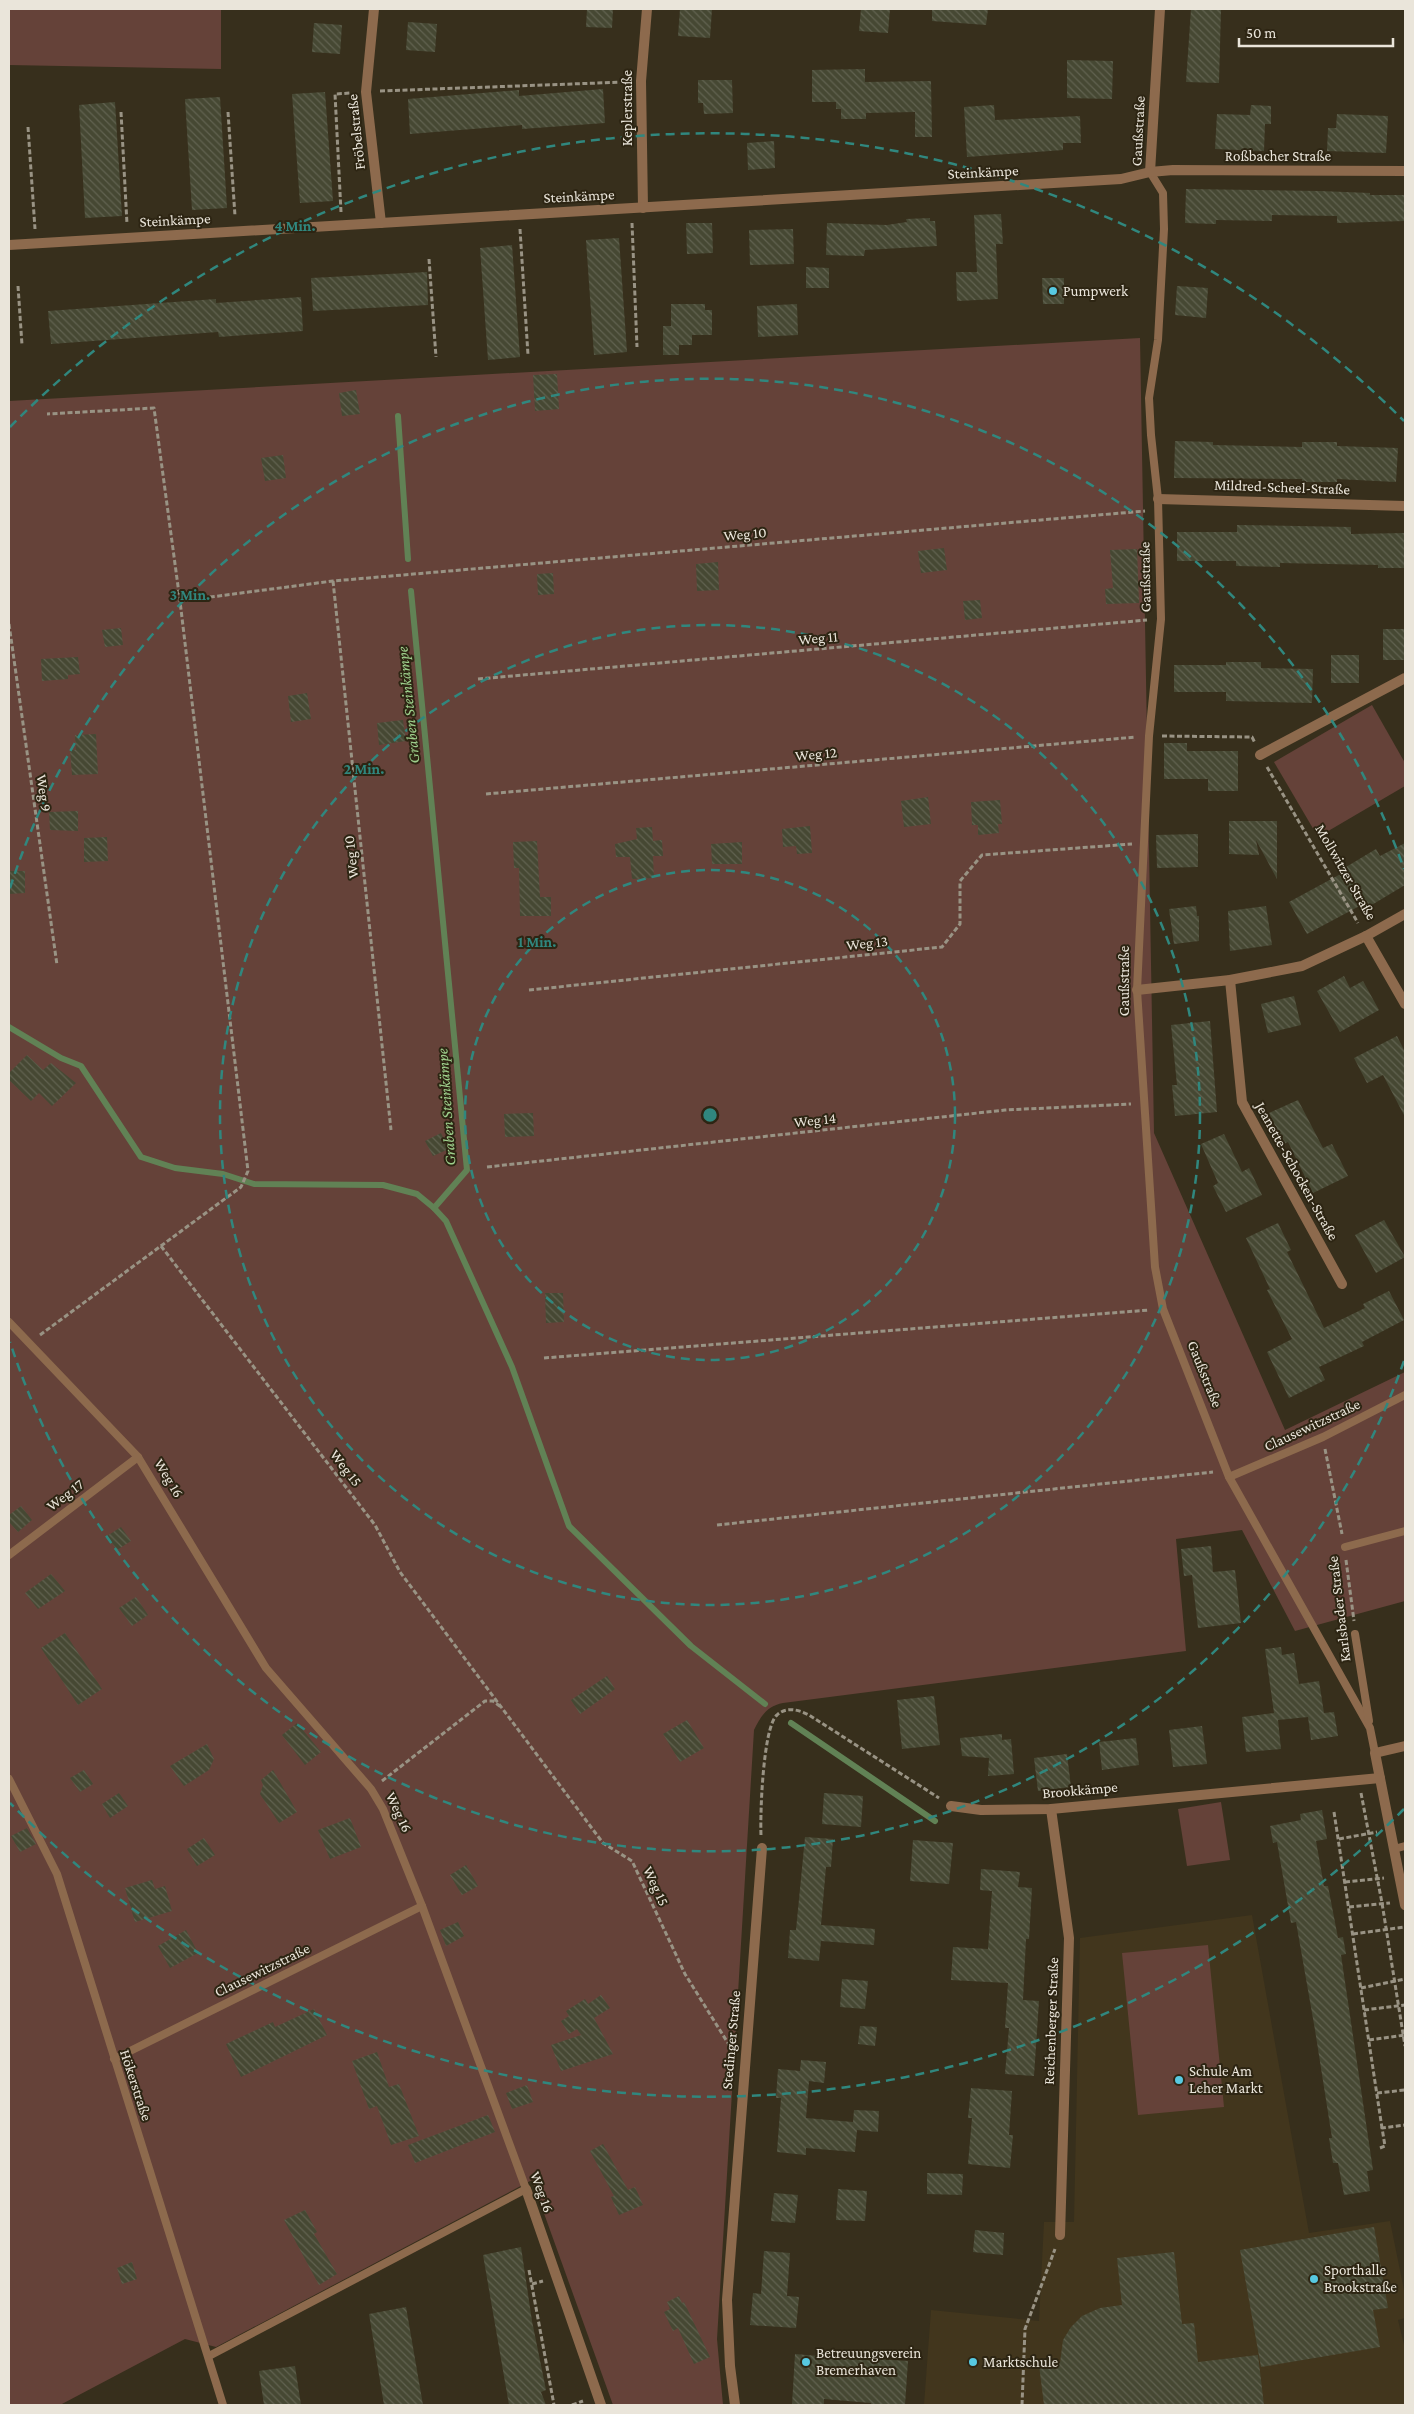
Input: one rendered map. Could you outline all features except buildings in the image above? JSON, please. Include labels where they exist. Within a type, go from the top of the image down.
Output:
[{"type":"street","name":"Fröbelstraße","points":[[374,9],[366,92],[381,223]]},
{"type":"street","name":"Keplerstraße","points":[[643,208],[641,81],[647,9]]},
{"type":"street","name":"Gaußstraße","points":[[1150,172],[1160,9]]},
{"type":"street","name":"Roßbacher Straße","points":[[1150,172],[1173,170],[1405,171]]},
{"type":"street","name":"Steinkämpe","points":[[9,245],[1121,179],[1150,172]]},
{"type":"street","name":"Mildred-Scheel-Straße","points":[[1158,499],[1405,506]]},
{"type":"street","points":[[1260,755],[1405,678]]},
{"type":"street","points":[[1137,990],[1230,980],[1302,966],[1366,936],[1405,914]]},
{"type":"street","name":"Mollwitzer Straße","points":[[1366,936],[1405,1004]]},
{"type":"street","name":"Jeanette-Schocken-Straße","points":[[1230,980],[1242,1102],[1342,1284]]},
{"type":"street","points":[[1375,1754],[1405,1746]]},
{"type":"street","name":"Gaußstraße","points":[[1375,1754],[1405,1903]]},
{"type":"street","name":"Brookkämpe","points":[[951,1806],[981,1810],[1051,1809],[1380,1778]]},
{"type":"street","name":"Reichenberger Straße","points":[[1051,1809],[1069,1938],[1060,2234]]},
{"type":"street","name":"Stedinger Straße","points":[[735,2405],[730,2366],[727,2300],[762,1848]]},
{"type":"street","name":"Weg 16","points":[[526,2189],[601,2405]]},
{"type":"lane","name":"Gaußstraße","points":[[1150,172],[1163,193],[1164,229],[1158,340],[1149,398],[1158,499],[1161,619],[1149,736],[1142,844],[1137,990],[1146,1103],[1154,1267],[1163,1309],[1228,1474],[1370,1728],[1375,1754]]},
{"type":"lane","name":"Weg 16","points":[[9,1322],[138,1457],[266,1668],[371,1789],[383,1809],[422,1906],[526,2189]]},
{"type":"lane","name":"Clausewitzstraße","points":[[1228,1474],[1323,1436],[1405,1395]]},
{"type":"lane","name":"Weg 17","points":[[9,1555],[138,1457]]},
{"type":"lane","name":"Karlsbader Straße","points":[[1345,1547],[1405,1531]]},
{"type":"lane","name":"Karlsbader Straße","points":[[1355,1634],[1370,1728]]},
{"type":"lane","name":"Hökerstraße","points":[[9,1779],[57,1874],[224,2405]]},
{"type":"lane","points":[[1394,1849],[1405,1846]]},
{"type":"lane","name":"Clausewitzstraße","points":[[114,2059],[422,1906]]},
{"type":"lane","points":[[209,2356],[526,2189]]},
{"type":"path","points":[[341,225],[335,94],[641,81]]},
{"type":"path","points":[[121,112],[128,238]]},
{"type":"path","points":[[228,112],[236,232]]},
{"type":"path","points":[[28,127],[36,243]]},
{"type":"path","points":[[631,208],[637,348]]},
{"type":"path","points":[[519,215],[528,355]]},
{"type":"path","points":[[430,259],[436,357]]},
{"type":"path","points":[[18,286],[22,345]]},
{"type":"path","points":[[28,1344],[242,1187],[248,1171],[180,601],[154,408],[47,414]]},
{"type":"path","name":"Weg 10","points":[[180,601],[333,581],[1158,510]]},
{"type":"path","name":"Weg 10","points":[[333,581],[391,1130]]},
{"type":"path","name":"Weg 11","points":[[478,679],[1161,619]]},
{"type":"path","name":"Weg 9","points":[[9,624],[57,965]]},
{"type":"path","name":"Weg 12","points":[[486,794],[1149,736],[1252,737],[1260,755]]},
{"type":"path","name":"Mollwitzer Straße","points":[[1260,755],[1366,936]]},
{"type":"path","name":"Weg 13","points":[[529,990],[942,947],[960,924],[960,881],[982,855],[1142,844]]},
{"type":"path","name":"Weg 14","points":[[487,1167],[1005,1110],[1146,1103]]},
{"type":"path","name":"Weg 15","points":[[161,1246],[375,1524],[400,1572],[603,1842],[632,1861],[685,1974],[744,2070]]},
{"type":"path","points":[[544,1358],[1163,1309]]},
{"type":"path","points":[[1323,1436],[1345,1547]]},
{"type":"path","points":[[717,1525],[1228,1474]]},
{"type":"path","name":"Karlsbader Straße","points":[[1345,1547],[1355,1634]]},
{"type":"path","points":[[371,1789],[484,1701],[493,1701],[504,1709]]},
{"type":"path","points":[[762,1848],[761,1824],[765,1759],[770,1727],[778,1713],[787,1710],[795,1709],[810,1715],[951,1806]]},
{"type":"path","points":[[1359,1779],[1387,1929],[1405,2046]]},
{"type":"path","points":[[1334,1812],[1385,2146],[1380,2148]]},
{"type":"path","points":[[1338,1839],[1390,1830]]},
{"type":"path","points":[[1345,1882],[1399,1876]]},
{"type":"path","points":[[1349,1907],[1382,1903],[1405,1903]]},
{"type":"path","points":[[1353,1934],[1405,1927]]},
{"type":"path","points":[[1361,1988],[1405,1978]]},
{"type":"path","points":[[1364,2010],[1405,2005]]},
{"type":"path","points":[[1369,2040],[1404,2035]]},
{"type":"path","points":[[1377,2093],[1405,2090]]},
{"type":"path","points":[[1382,2128],[1405,2125]]},
{"type":"path","points":[[1022,2405],[1025,2329],[1060,2234]]},
{"type":"path","points":[[529,2270],[554,2405]]},
{"type":"shaded area","points":[[9,9],[221,9],[221,69],[9,65]]},
{"type":"shaded area","points":[[1140,338],[1154,1133],[1285,1430],[1405,1372],[1405,1601],[1295,1631],[1242,1530],[1176,1539],[1186,1651],[783,1703],[777,1704],[765,1712],[754,1730],[717,2339],[723,2405],[613,2405],[532,2180],[216,2347],[185,2339],[60,2405],[9,2405],[9,401]]},
{"type":"shaded area","points":[[1372,705],[1405,763],[1405,786],[1318,837],[1274,762]]},
{"type":"shaded area","points":[[1221,1802],[1230,1860],[1187,1866],[1178,1809]]},
{"type":"shaded area","name":"Schule Am Leher Markt","points":[[1252,1915],[1309,2233],[1390,2221],[1405,2295],[1405,2318],[1398,2320],[1405,2349],[1405,2405],[924,2405],[931,2310],[1039,2321],[1044,2222],[1074,2222],[1080,1938]]},
{"type":"shaded area","points":[[1208,1945],[1224,2107],[1138,2115],[1122,1953]]},
{"type":"waterway","name":"Graben Steinkämpe","points":[[398,416],[408,559]]},
{"type":"waterway","name":"Graben Steinkämpe","points":[[9,1027],[61,1058],[81,1066],[141,1157],[175,1168],[223,1174],[254,1184],[383,1185],[417,1194],[434,1208],[467,1170],[411,591]]},
{"type":"waterway","points":[[434,1208],[446,1221],[512,1367],[569,1526],[691,1646],[765,1704]]},
{"type":"waterway","points":[[791,1723],[935,1821]]},
{"type":"place","name":"Pumpwerk","points":[[1053,291]]},
{"type":"place","name":"Schule Am Leher Markt","points":[[1179,2080]]},
{"type":"place","name":"Sporthalle Brookstraße","points":[[1314,2279]]},
{"type":"place","name":"Betreuungsverein Bremerhaven","points":[[806,2362]]},
{"type":"place","name":"Marktschule","points":[[973,2362]]}]
